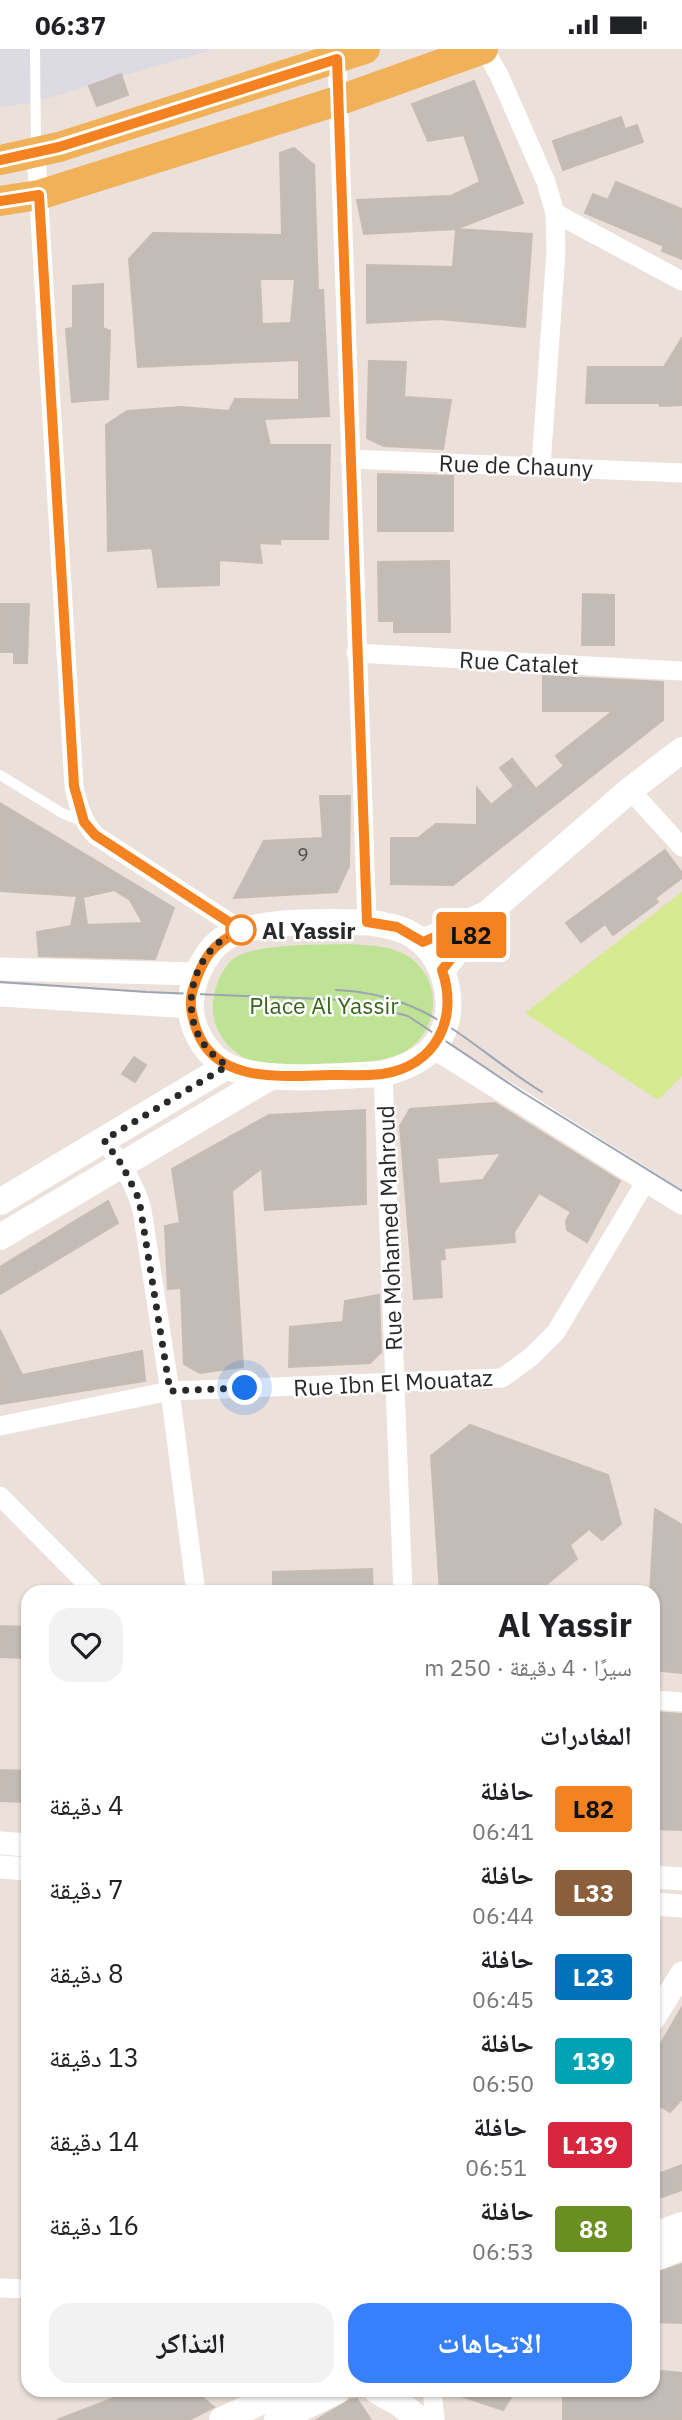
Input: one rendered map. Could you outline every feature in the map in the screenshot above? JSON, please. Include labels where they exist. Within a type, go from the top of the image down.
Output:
[{"type":"main road","points":[[0,160],[36,152],[337,54],[365,49]]},
{"type":"main road","points":[[0,201],[39,195],[340,100],[483,49]]},
{"type":"main road","points":[[442,970],[487,914],[630,790],[682,750]]},
{"type":"main road","points":[[423,942],[487,914]]},
{"type":"main road","points":[[367,922],[397,927],[423,942],[442,970],[448,995],[446,1023],[433,1047],[412,1063],[383,1074],[272,1076],[227,1066],[204,1046],[194,1024],[191,994],[207,955],[224,938],[241,930],[263,926],[367,922]]},
{"type":"main road","points":[[0,1202],[227,1066]]},
{"type":"main road","points":[[0,1237],[272,1076]]},
{"type":"main road","points":[[660,2233],[682,2225]]},
{"type":"main road","points":[[660,2256],[682,2247]]},
{"type":"main road","points":[[222,2420],[271,2397]]},
{"type":"main road","points":[[277,2420],[325,2397]]},
{"type":"main road","points":[[388,2397],[420,2420]]},
{"type":"street","points":[[483,49],[499,75],[540,170],[555,213],[556,251],[541,466]]},
{"type":"street","points":[[337,54],[367,922]]},
{"type":"street","points":[[36,152],[74,786],[84,822],[95,835],[241,930]]},
{"type":"street","points":[[555,213],[682,281]]},
{"type":"street","name":"Rue de Chauny","points":[[350,459],[682,473]]},
{"type":"street","name":"Rue Catalet","points":[[356,653],[682,671]]},
{"type":"street","points":[[630,790],[682,847]]},
{"type":"street","points":[[0,969],[197,974]]},
{"type":"street","points":[[0,995],[191,1007]]},
{"type":"street","points":[[433,1047],[682,1203]]},
{"type":"street","name":"Rue Mohamed Mahroud","points":[[383,1074],[403,1585]]},
{"type":"street","points":[[104,1140],[135,1188],[142,1210],[170,1391],[195,1585]]},
{"type":"street","name":"Rue Ibn El Mouataz","points":[[0,1426],[170,1391],[502,1378],[531,1357],[556,1332],[646,1181]]},
{"type":"street","points":[[0,1496],[88,1585]]},
{"type":"street","points":[[660,1700],[682,1702]]},
{"type":"street","points":[[0,1843],[21,1844]]},
{"type":"street","points":[[0,1867],[21,1868]]},
{"type":"street","points":[[660,1877],[682,1879]]},
{"type":"street","points":[[660,1904],[682,1906]]},
{"type":"street","points":[[660,2004],[668,1985]]},
{"type":"street","points":[[0,2288],[21,2289]]},
{"type":"street","points":[[433,2397],[435,2420]]},
{"type":"lane","points":[[35,49],[36,152]]},
{"type":"lane","points":[[0,775],[62,813],[84,822]]},
{"type":"shaded area","points":[[0,49],[215,49],[31,103],[0,107]]},
{"type":"green space","points":[[682,892],[682,1076],[658,1100],[525,1013]]},
{"type":"green space","name":"Place Al Yassir","points":[[348,944],[400,952],[424,972],[433,999],[432,1014],[427,1028],[406,1051],[375,1061],[352,1064],[281,1066],[249,1060],[224,1040],[215,1022],[213,1001],[219,978],[233,959],[272,947]]},
{"type":"building","points":[[121,74],[128,95],[97,106],[89,86]]},
{"type":"building","points":[[474,81],[523,203],[456,229],[364,234],[357,200],[451,196],[480,182],[464,135],[428,141],[412,104]]},
{"type":"building","points":[[621,117],[625,129],[637,125],[643,142],[563,170],[553,141]]},
{"type":"building","points":[[294,148],[314,165],[318,290],[323,290],[329,416],[264,419],[270,445],[330,445],[328,539],[280,539],[280,544],[259,543],[262,563],[219,560],[219,585],[158,587],[152,548],[108,551],[106,425],[127,411],[181,407],[229,411],[235,399],[299,400],[299,360],[138,367],[129,259],[153,233],[282,235],[280,153]],"holes":[[[260,279],[295,279],[291,323],[262,324]]]},
{"type":"building","points":[[616,182],[682,209],[682,259],[662,251],[664,246],[585,213],[593,194],[608,200]]},
{"type":"building","points":[[456,229],[532,234],[525,327],[440,319],[367,323],[367,265],[453,267]]},
{"type":"building","points":[[103,284],[103,328],[110,331],[108,399],[72,402],[66,329],[73,328],[73,286]]},
{"type":"building","points":[[682,338],[682,405],[586,403],[588,367],[664,367]]},
{"type":"building","points":[[369,361],[406,362],[404,397],[451,400],[443,449],[384,446],[367,438]]},
{"type":"building","points":[[378,474],[453,476],[453,531],[378,531]]},
{"type":"building","points":[[449,561],[450,632],[394,632],[394,621],[379,621],[378,562]]},
{"type":"building","points":[[583,594],[614,595],[614,645],[582,645]]},
{"type":"building","points":[[0,604],[29,604],[27,663],[14,663],[14,652],[0,652]]},
{"type":"building","points":[[543,676],[663,682],[663,720],[453,885],[391,884],[391,838],[418,838],[436,824],[477,825],[477,788],[491,805],[514,786],[500,768],[512,759],[536,789],[564,766],[556,756],[613,711],[543,711]]},
{"type":"building","points":[[320,796],[350,796],[349,866],[337,892],[234,898],[264,841],[323,838]]},
{"type":"building","points":[[0,803],[174,908],[155,959],[39,956],[37,932],[71,926],[77,896],[0,891]],"holes":[[[114,890],[130,900],[143,923],[87,925],[83,897]]]},
{"type":"building","points":[[665,850],[682,873],[682,878],[655,898],[658,902],[613,935],[605,924],[581,942],[566,923]]},
{"type":"building","points":[[134,1057],[146,1065],[135,1082],[122,1074]]},
{"type":"building","points":[[495,1103],[620,1181],[587,1242],[567,1230],[566,1221],[571,1212],[539,1193],[514,1232],[515,1242],[444,1248],[445,1259],[440,1260],[442,1297],[414,1299],[400,1126],[410,1109]],"holes":[[[501,1153],[483,1180],[439,1184],[437,1158]]]},
{"type":"building","points":[[365,1110],[366,1204],[265,1210],[262,1168],[232,1191],[243,1367],[200,1373],[184,1364],[181,1288],[168,1289],[165,1226],[180,1223],[172,1169],[269,1115]]},
{"type":"building","points":[[108,1201],[118,1223],[0,1294],[0,1267]]},
{"type":"building","points":[[379,1295],[381,1352],[370,1363],[289,1367],[290,1327],[343,1322],[345,1301]]},
{"type":"building","points":[[0,1330],[22,1375],[142,1351],[145,1381],[0,1404]]},
{"type":"building","points":[[470,1425],[608,1475],[621,1524],[602,1540],[589,1529],[570,1545],[577,1559],[546,1585],[439,1585],[431,1456]]},
{"type":"building","points":[[655,1509],[682,1525],[682,1673],[660,1671],[660,1585],[650,1585]]},
{"type":"building","points":[[372,1569],[373,1585],[273,1585],[273,1572]]},
{"type":"building","points":[[0,1626],[21,1627],[21,1658],[0,1657]]},
{"type":"building","points":[[660,1712],[682,1714],[682,1830],[660,1829]]},
{"type":"building","points":[[0,1770],[21,1771],[21,1802],[0,1801]]},
{"type":"building","points":[[682,2007],[682,2099],[670,2112],[660,2106],[660,2045]]},
{"type":"building","points":[[682,2165],[682,2190],[660,2198],[660,2173]]},
{"type":"building","points":[[682,2264],[682,2323],[660,2322],[660,2272]]},
{"type":"building","points":[[660,2371],[682,2373],[682,2420],[563,2420],[563,2397],[660,2397]]},
{"type":"building","points":[[116,2397],[202,2397],[214,2407],[189,2420],[57,2420]]},
{"type":"building","points":[[464,2397],[511,2397],[503,2410]]},
{"type":"building","points":[[357,2399],[371,2420],[316,2420],[350,2400]]},
{"type":"tram line","points":[[0,982],[147,992],[346,1000],[408,1016],[522,1092],[682,1191]]},
{"type":"tram line","points":[[336,990],[398,1001],[423,1012],[447,1025],[542,1092]]},
{"type":"bus line","name":"L82","points":[[0,160],[59,147],[337,59],[367,922],[397,927],[423,942],[487,914],[442,970],[448,995],[446,1023],[433,1047],[412,1063],[383,1074],[272,1076],[227,1066],[204,1046],[199,1037],[191,1014],[191,994],[207,955],[224,938],[241,930],[95,835],[84,822],[74,786],[39,195],[0,201]]},
{"type":"place","name":"Al Yassir","points":[[241,930]]},
{"type":"route","points":[[241,930],[224,938],[207,955],[191,994],[191,1014],[199,1037],[204,1046],[227,1066],[104,1140],[135,1188],[142,1210],[170,1391],[245,1388]]}]
